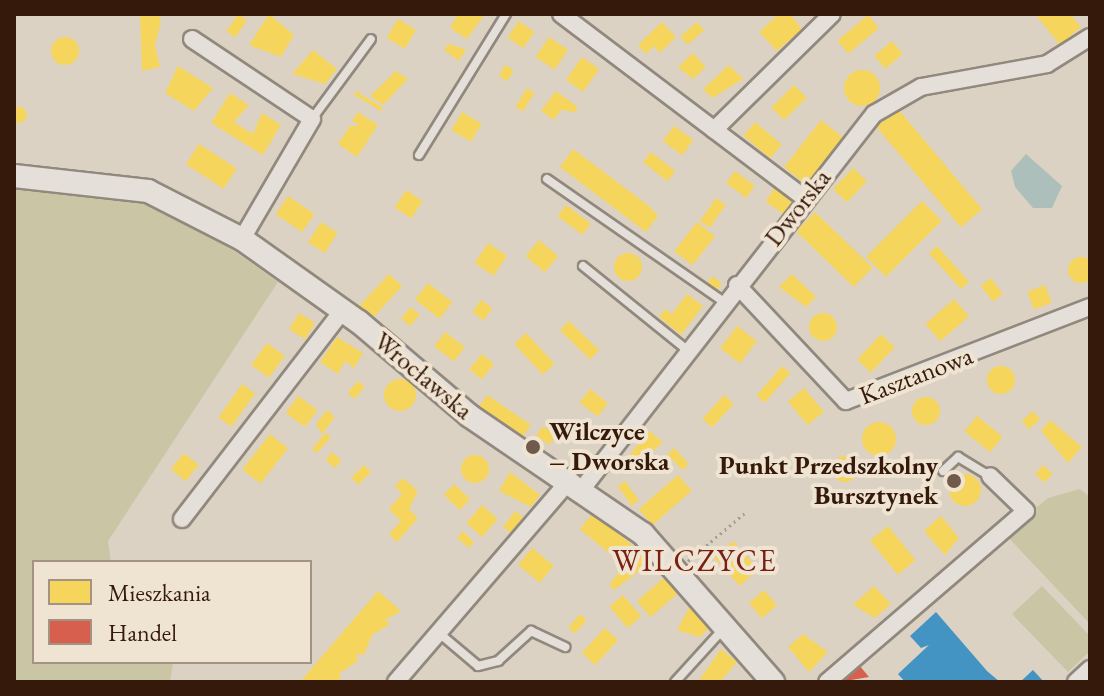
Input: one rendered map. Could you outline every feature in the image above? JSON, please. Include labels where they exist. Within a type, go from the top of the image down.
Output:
[{"type":"street","points":[[561,14],[804,198]]},
{"type":"street","points":[[714,130],[832,14]]},
{"type":"street","name":"Dworska","points":[[396,682],[576,485],[687,350],[804,198],[895,98],[1047,64],[1090,37]]},
{"type":"street","points":[[192,39],[312,119],[242,239]]},
{"type":"street","name":"Wrocławska","points":[[14,176],[148,191],[242,239],[343,310],[470,416],[576,485],[677,571],[773,682]]},
{"type":"street","name":"Kasztanowa","points":[[737,285],[840,399],[852,402],[1090,307]]},
{"type":"street","points":[[182,519],[343,310]]},
{"type":"street","points":[[827,682],[1026,511],[990,476]]},
{"type":"street","points":[[1076,682],[1090,669]]},
{"type":"lane","points":[[419,155],[506,14]]},
{"type":"lane","points":[[312,119],[371,39]]},
{"type":"lane","points":[[547,179],[724,302]]},
{"type":"lane","points":[[583,266],[687,350]]},
{"type":"lane","points":[[943,471],[958,457],[990,476]]},
{"type":"lane","points":[[675,682],[726,627]]},
{"type":"lane","points":[[439,633],[478,666],[498,661],[531,631],[566,647]]},
{"type":"path","points":[[677,571],[746,512]]},
{"type":"shaded area","points":[[1026,154],[1062,186],[1052,208],[1033,208],[1015,187],[1011,171]]},
{"type":"shaded area","points":[[14,184],[124,198],[189,219],[278,282],[108,541],[111,560],[32,560],[32,664],[173,664],[170,682],[14,682]]},
{"type":"shaded area","points":[[1080,489],[1090,497],[1090,624],[1005,534],[1048,498]]},
{"type":"shaded area","points":[[1042,586],[1090,636],[1090,651],[1068,672],[1012,614]]},
{"type":"building: Mieszkania","points":[[140,14],[159,14],[161,22],[155,45],[160,67],[142,71]]},
{"type":"building: Mieszkania","points":[[238,14],[247,20],[235,38],[226,31]]},
{"type":"building: Mieszkania","points":[[269,14],[294,35],[281,57],[249,45]]},
{"type":"building: Mieszkania","points":[[458,14],[485,14],[467,39],[450,28]]},
{"type":"building: Mieszkania","points":[[779,14],[790,14],[802,29],[777,51],[759,32]]},
{"type":"building: Mieszkania","points":[[1035,14],[1070,14],[1081,27],[1060,45]]},
{"type":"building: Mieszkania","points":[[868,15],[879,28],[848,54],[837,41]]},
{"type":"building: Mieszkania","points":[[398,19],[416,30],[405,49],[387,38]]},
{"type":"building: Mieszkania","points":[[519,21],[535,32],[523,48],[508,37]]},
{"type":"building: Mieszkania","points":[[662,22],[676,37],[660,53],[654,46],[646,54],[638,45]]},
{"type":"building: Mieszkania","points":[[697,22],[704,30],[688,45],[680,36]]},
{"type":"building: Mieszkania","points":[[65,37],[75,41],[79,51],[75,61],[65,65],[55,61],[51,51],[55,41]]},
{"type":"building: Mieszkania","points":[[549,37],[568,50],[555,70],[536,57]]},
{"type":"building: Mieszkania","points":[[892,41],[903,54],[885,69],[874,56]]},
{"type":"building: Mieszkania","points":[[448,44],[466,49],[459,61],[444,50]]},
{"type":"building: Mieszkania","points":[[313,50],[337,69],[325,84],[292,74]]},
{"type":"building: Mieszkania","points":[[693,53],[706,67],[693,79],[678,67]]},
{"type":"building: Mieszkania","points":[[582,57],[599,69],[583,92],[566,80]]},
{"type":"building: Mieszkania","points":[[505,65],[514,70],[507,81],[499,76]]},
{"type":"building: Mieszkania","points":[[729,65],[743,79],[712,98],[703,89]]},
{"type":"building: Mieszkania","points":[[178,66],[213,88],[194,111],[165,93]]},
{"type":"building: Mieszkania","points":[[862,70],[875,75],[880,88],[875,101],[862,106],[849,101],[844,88],[849,75]]},
{"type":"building: Mieszkania","points":[[396,71],[408,79],[383,105],[370,96]]},
{"type":"building: Mieszkania","points":[[794,85],[807,98],[784,120],[771,108]]},
{"type":"building: Mieszkania","points":[[527,88],[535,93],[523,111],[515,107]]},
{"type":"building: Mieszkania","points":[[356,91],[383,108],[381,111],[354,94]]},
{"type":"building: Mieszkania","points":[[556,91],[578,107],[575,112],[561,110],[554,120],[541,111]]},
{"type":"building: Mieszkania","points":[[230,93],[249,105],[234,122],[243,128],[253,134],[262,113],[281,125],[263,155],[211,123]]},
{"type":"building: Mieszkania","points":[[16,107],[22,107],[27,115],[25,121],[16,123],[11,118],[11,112]]},
{"type":"building: Mieszkania","points":[[898,109],[982,209],[961,227],[877,127]]},
{"type":"building: Mieszkania","points":[[358,112],[378,125],[357,157],[338,144],[350,126],[360,126],[352,121]]},
{"type":"building: Mieszkania","points":[[462,112],[482,124],[471,142],[451,130]]},
{"type":"building: Mieszkania","points":[[821,120],[843,137],[806,185],[784,167]]},
{"type":"building: Mieszkania","points":[[755,122],[782,144],[770,158],[743,136]]},
{"type":"building: Mieszkania","points":[[674,126],[693,140],[682,155],[663,141]]},
{"type":"building: Mieszkania","points":[[199,144],[237,169],[224,189],[186,164]]},
{"type":"building: Mieszkania","points":[[573,149],[658,216],[646,232],[560,167]]},
{"type":"building: Mieszkania","points":[[651,152],[675,171],[667,181],[643,162]]},
{"type":"building: Mieszkania","points":[[853,168],[867,181],[847,202],[833,189]]},
{"type":"building: Mieszkania","points":[[735,171],[755,186],[746,198],[726,183]]},
{"type":"building: Mieszkania","points":[[776,186],[794,198],[784,214],[765,202]]},
{"type":"building: Mieszkania","points":[[406,190],[423,201],[411,219],[395,208]]},
{"type":"building: Mieszkania","points":[[288,196],[315,214],[302,232],[276,214]]},
{"type":"building: Mieszkania","points":[[716,198],[726,205],[710,228],[700,221]]},
{"type":"building: Mieszkania","points":[[922,201],[942,221],[886,277],[866,257]]},
{"type":"building: Mieszkania","points":[[566,205],[591,224],[582,235],[558,216]]},
{"type":"building: Mieszkania","points":[[815,212],[873,268],[854,287],[796,231]]},
{"type":"building: Mieszkania","points":[[321,222],[338,233],[325,253],[308,242]]},
{"type":"building: Mieszkania","points":[[697,222],[715,236],[692,265],[674,251]]},
{"type":"building: Mieszkania","points":[[539,240],[558,256],[545,272],[526,256]]},
{"type":"building: Mieszkania","points":[[488,243],[507,256],[494,276],[475,263]]},
{"type":"building: Mieszkania","points":[[937,246],[969,282],[961,289],[929,253]]},
{"type":"building: Mieszkania","points":[[628,253],[638,257],[642,267],[638,277],[628,281],[618,277],[614,267],[618,257]]},
{"type":"building: Mieszkania","points":[[1081,257],[1090,261],[1094,270],[1090,279],[1081,283],[1072,279],[1068,270],[1072,261]]},
{"type":"building: Mieszkania","points":[[389,274],[402,286],[371,319],[358,307]]},
{"type":"building: Mieszkania","points":[[792,274],[816,297],[806,307],[779,287]]},
{"type":"building: Mieszkania","points":[[712,276],[722,283],[716,292],[706,285]]},
{"type":"building: Mieszkania","points":[[991,278],[1003,294],[993,302],[981,286]]},
{"type":"building: Mieszkania","points":[[428,283],[452,302],[439,319],[415,300]]},
{"type":"building: Mieszkania","points":[[1045,285],[1052,303],[1034,310],[1027,292]]},
{"type":"building: Mieszkania","points":[[687,294],[703,306],[681,335],[659,317],[665,309],[672,314]]},
{"type":"building: Mieszkania","points":[[954,299],[969,316],[940,341],[925,324]]},
{"type":"building: Mieszkania","points":[[481,300],[492,308],[484,320],[472,312]]},
{"type":"building: Mieszkania","points":[[411,307],[420,315],[410,326],[401,318]]},
{"type":"building: Mieszkania","points":[[299,313],[315,323],[305,339],[289,329]]},
{"type":"building: Mieszkania","points":[[823,313],[833,317],[837,327],[833,337],[823,341],[813,337],[809,327],[813,317]]},
{"type":"building: Mieszkania","points":[[569,321],[599,350],[590,360],[560,330]]},
{"type":"building: Mieszkania","points":[[737,326],[757,341],[740,363],[720,348]]},
{"type":"building: Mieszkania","points":[[445,332],[465,347],[454,361],[434,346]]},
{"type":"building: Mieszkania","points":[[526,333],[555,364],[543,375],[514,344]]},
{"type":"building: Mieszkania","points":[[881,334],[895,347],[871,373],[857,360]]},
{"type":"building: Mieszkania","points":[[337,337],[363,353],[354,368],[345,361],[338,374],[320,362]]},
{"type":"building: Mieszkania","points":[[267,343],[285,356],[269,378],[251,365]]},
{"type":"building: Mieszkania","points":[[482,354],[494,364],[481,380],[469,369]]},
{"type":"building: Mieszkania","points":[[782,366],[790,373],[765,403],[756,395]]},
{"type":"building: Mieszkania","points":[[1001,366],[1011,370],[1015,380],[1011,390],[1001,394],[991,390],[987,380],[991,370]]},
{"type":"building: Mieszkania","points":[[400,379],[412,383],[416,395],[412,407],[400,411],[388,407],[384,395],[388,383]]},
{"type":"building: Mieszkania","points":[[358,381],[365,387],[354,399],[348,393]]},
{"type":"building: Mieszkania","points":[[242,384],[255,393],[232,427],[218,418]]},
{"type":"building: Mieszkania","points":[[804,388],[824,412],[808,425],[788,401]]},
{"type":"building: Mieszkania","points":[[590,389],[608,403],[598,417],[580,402]]},
{"type":"building: Mieszkania","points":[[487,395],[531,425],[522,438],[478,408]]},
{"type":"building: Mieszkania","points":[[724,395],[734,404],[712,427],[703,419]]},
{"type":"building: Mieszkania","points":[[298,396],[317,410],[305,427],[286,413]]},
{"type":"building: Mieszkania","points":[[926,397],[936,401],[940,411],[936,421],[926,425],[916,421],[912,411],[916,401]]},
{"type":"building: Mieszkania","points":[[327,410],[335,417],[322,434],[316,424]]},
{"type":"building: Mieszkania","points":[[1033,411],[1040,419],[1029,429],[1022,421]]},
{"type":"building: Mieszkania","points":[[977,416],[1003,437],[990,452],[964,432]]},
{"type":"building: Mieszkania","points":[[576,420],[586,428],[578,443],[566,434]]},
{"type":"building: Mieszkania","points":[[1050,420],[1082,447],[1068,463],[1041,431]]},
{"type":"building: Mieszkania","points":[[879,422],[891,427],[896,439],[891,451],[879,456],[867,451],[862,439],[867,427]]},
{"type":"building: Mieszkania","points":[[543,426],[556,435],[549,445],[536,436]]},
{"type":"building: Mieszkania","points":[[649,431],[663,442],[638,464],[628,457]]},
{"type":"building: Mieszkania","points":[[325,433],[331,437],[317,453],[312,449]]},
{"type":"building: Mieszkania","points":[[270,434],[288,448],[260,484],[242,469]]},
{"type":"building: Mieszkania","points":[[674,448],[689,464],[682,470],[667,454]]},
{"type":"building: Mieszkania","points":[[332,452],[342,461],[335,468],[325,459]]},
{"type":"building: Mieszkania","points":[[184,453],[199,465],[186,481],[171,469]]},
{"type":"building: Mieszkania","points":[[475,455],[485,459],[489,469],[485,479],[475,483],[465,479],[461,469],[465,459]]},
{"type":"building: Mieszkania","points":[[845,456],[854,460],[858,469],[854,478],[845,482],[836,478],[832,469],[836,460]]},
{"type":"building: Mieszkania","points":[[664,458],[672,465],[667,471],[659,464]]},
{"type":"building: Mieszkania","points":[[364,465],[371,472],[358,485],[351,478]]},
{"type":"building: Mieszkania","points":[[1043,465],[1053,474],[1045,483],[1035,474]]},
{"type":"building: Mieszkania","points":[[510,472],[540,495],[531,507],[499,491]]},
{"type":"building: Mieszkania","points":[[965,474],[976,479],[981,490],[976,501],[965,506],[954,501],[949,490],[954,479]]},
{"type":"building: Mieszkania","points":[[678,475],[692,491],[653,525],[639,509]]},
{"type":"building: Mieszkania","points":[[403,478],[418,491],[409,509],[418,518],[397,542],[389,534],[401,521],[389,509],[402,494],[395,486]]},
{"type":"building: Mieszkania","points":[[625,481],[639,500],[632,506],[618,486]]},
{"type":"building: Mieszkania","points":[[454,484],[470,499],[460,510],[444,495]]},
{"type":"building: Mieszkania","points":[[482,505],[498,519],[482,537],[466,523]]},
{"type":"building: Mieszkania","points":[[515,511],[523,517],[511,533],[503,527]]},
{"type":"building: Mieszkania","points":[[593,513],[632,544],[619,561],[580,529]]},
{"type":"building: Mieszkania","points":[[941,516],[959,538],[945,555],[924,531]]},
{"type":"building: Mieszkania","points":[[888,526],[916,560],[898,575],[870,540]]},
{"type":"building: Mieszkania","points":[[463,531],[474,542],[469,548],[457,538]]},
{"type":"building: Mieszkania","points":[[733,541],[758,569],[740,586],[714,558]]},
{"type":"building: Mieszkania","points":[[532,548],[554,566],[540,583],[518,565]]},
{"type":"building: Mieszkania","points":[[635,551],[650,563],[614,590],[609,585]]},
{"type":"building: Mieszkania","points":[[667,575],[681,591],[651,617],[637,601]]},
{"type":"building: Mieszkania","points":[[874,586],[891,604],[875,618],[853,605]]},
{"type":"building: Mieszkania","points":[[764,590],[777,605],[762,618],[749,603]]},
{"type":"building: Mieszkania","points":[[378,591],[401,611],[385,620],[390,624],[372,635],[364,655],[356,654],[358,661],[340,673],[340,682],[300,682]]},
{"type":"building: Mieszkania","points":[[623,595],[641,616],[628,628],[609,607]]},
{"type":"building: Mieszkania","points":[[690,606],[711,626],[700,637],[677,630]]},
{"type":"building: Mieszkania","points":[[580,614],[587,620],[575,633],[568,628]]},
{"type":"building: Mieszkania","points":[[605,628],[618,640],[595,665],[582,653]]},
{"type":"building: Mieszkania","points":[[803,634],[828,652],[809,672],[788,647]]},
{"type":"building: Mieszkania","points":[[721,649],[737,662],[720,682],[698,682]]},
{"type":"building: Handel","points":[[859,665],[869,677],[839,682]]},
{"type":"building: Szkoły","points":[[936,612],[1000,682],[905,682],[898,674],[929,645],[921,648],[910,636]]},
{"type":"building: Szkoły","points":[[1033,670],[1044,682],[1020,682]]},
{"type":"place","name":"Wilczyce – Dworska","points":[[533,447]]},
{"type":"place","name":"Punkt Przedszkolny Bursztynek","points":[[954,481]]},
{"type":"district","name":"WILCZYCE","points":[[695,561]]}]
